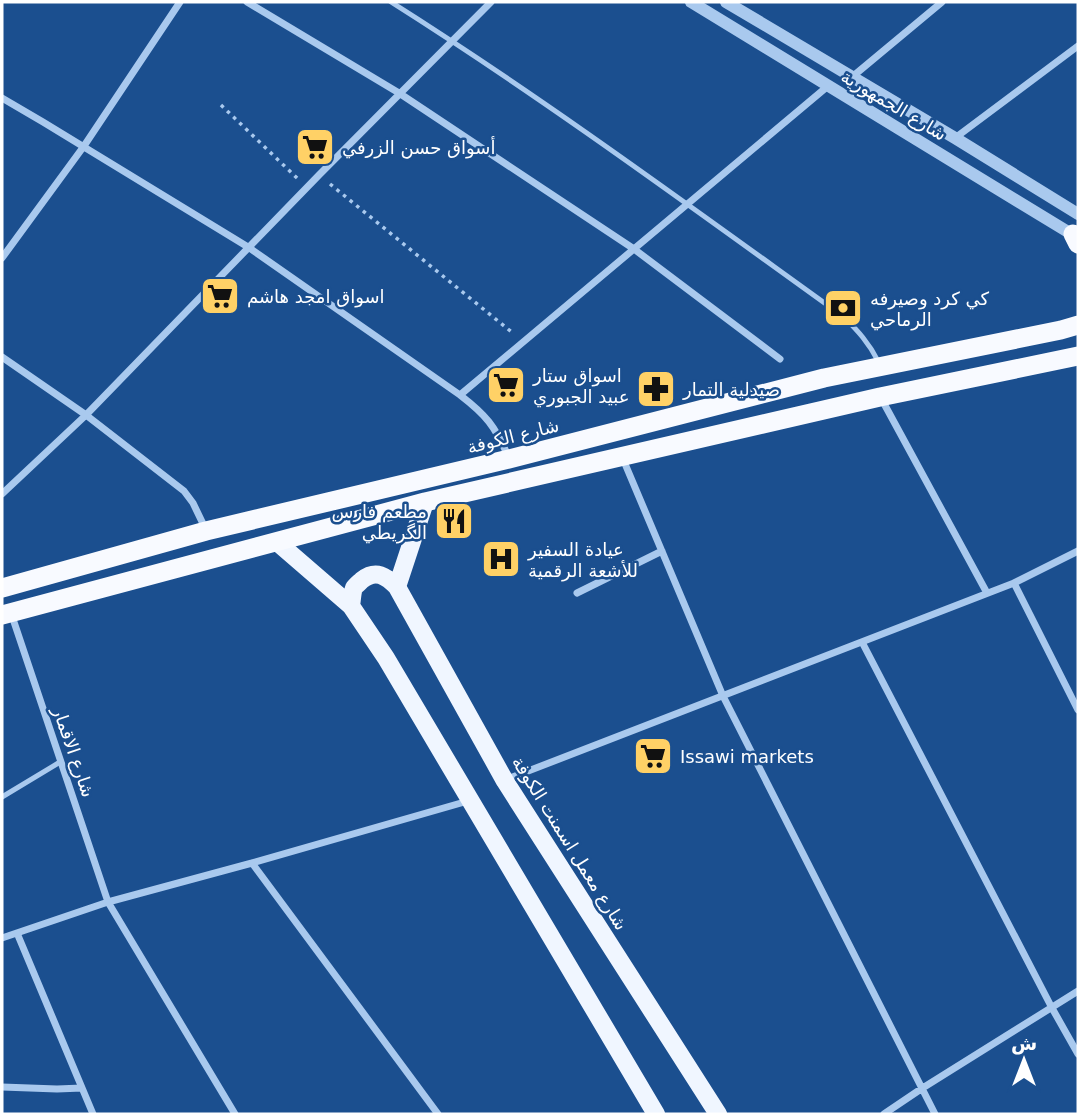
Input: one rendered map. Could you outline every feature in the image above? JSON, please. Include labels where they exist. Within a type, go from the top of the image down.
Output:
[{"type":"highway","points":[[1069,328],[1078,317]]},
{"type":"highway","name":"شارع الكوفة","points":[[2,588],[206,531],[509,459],[824,379],[1069,328]]},
{"type":"highway","points":[[6,614],[425,502],[880,397],[1078,356]]},
{"type":"main road","points":[[351,606],[354,587],[372,574],[377,573],[397,587],[425,502]]},
{"type":"main road","points":[[276,542],[351,606],[386,658],[656,1114]]},
{"type":"main road","name":"شارع معمل اسمنت الكوفة","points":[[397,587],[505,781],[718,1114]]},
{"type":"street","points":[[2,258],[84,146],[180,2]]},
{"type":"street","points":[[247,2],[399,93],[634,249],[780,359]]},
{"type":"street","points":[[2,494],[86,415],[491,2]]},
{"type":"street","name":"شارع الجمهورية","points":[[691,2],[1077,239]]},
{"type":"street","name":"شارع الجمهورية","points":[[726,2],[1078,214]]},
{"type":"street","points":[[852,78],[938,3]]},
{"type":"street","points":[[955,138],[1078,46]]},
{"type":"street","points":[[460,395],[828,86]]},
{"type":"street","points":[[2,98],[248,247],[460,395],[489,420],[499,433],[509,459]]},
{"type":"street","points":[[2,357],[86,415],[184,491],[206,531]]},
{"type":"street","points":[[880,397],[987,593]]},
{"type":"street","points":[[622,456],[723,696],[935,1114]]},
{"type":"street","points":[[578,593],[662,551]]},
{"type":"street","points":[[505,781],[1014,583],[1078,551]]},
{"type":"street","points":[[1014,583],[1078,710]]},
{"type":"street","name":"شارع الاقمار","points":[[6,614],[108,902],[235,1114]]},
{"type":"street","points":[[862,642],[1078,1054]]},
{"type":"street","points":[[2,938],[108,902],[470,801]]},
{"type":"street","points":[[252,863],[438,1114]]},
{"type":"street","points":[[17,933],[93,1114]]},
{"type":"street","points":[[884,1114],[1078,991]]},
{"type":"street","points":[[2,1087],[82,1088]]},
{"type":"lane","points":[[391,2],[452,40],[844,317],[870,346],[880,367]]},
{"type":"lane","points":[[2,796],[60,762]]},
{"type":"path","points":[[221,105],[307,187]]},
{"type":"path","points":[[319,175],[524,341]]},
{"type":"place","name":"أسواق حسن الزرفي","points":[[315,147]]},
{"type":"place","name":"اسواق امجد هاشم","points":[[220,296]]},
{"type":"place","name":"كي كرد وصيرفه الرماحي","points":[[843,308]]},
{"type":"place","name":"اسواق ستار عبيد الجبوري","points":[[506,385]]},
{"type":"place","name":"صيدلية التمار","points":[[656,389]]},
{"type":"place","name":"مطعم فارس الگريطي","points":[[454,521]]},
{"type":"place","name":"عيادة السفير للأشعة الرقمية","points":[[501,559]]},
{"type":"place","name":"Issawi markets","points":[[653,756]]}]
